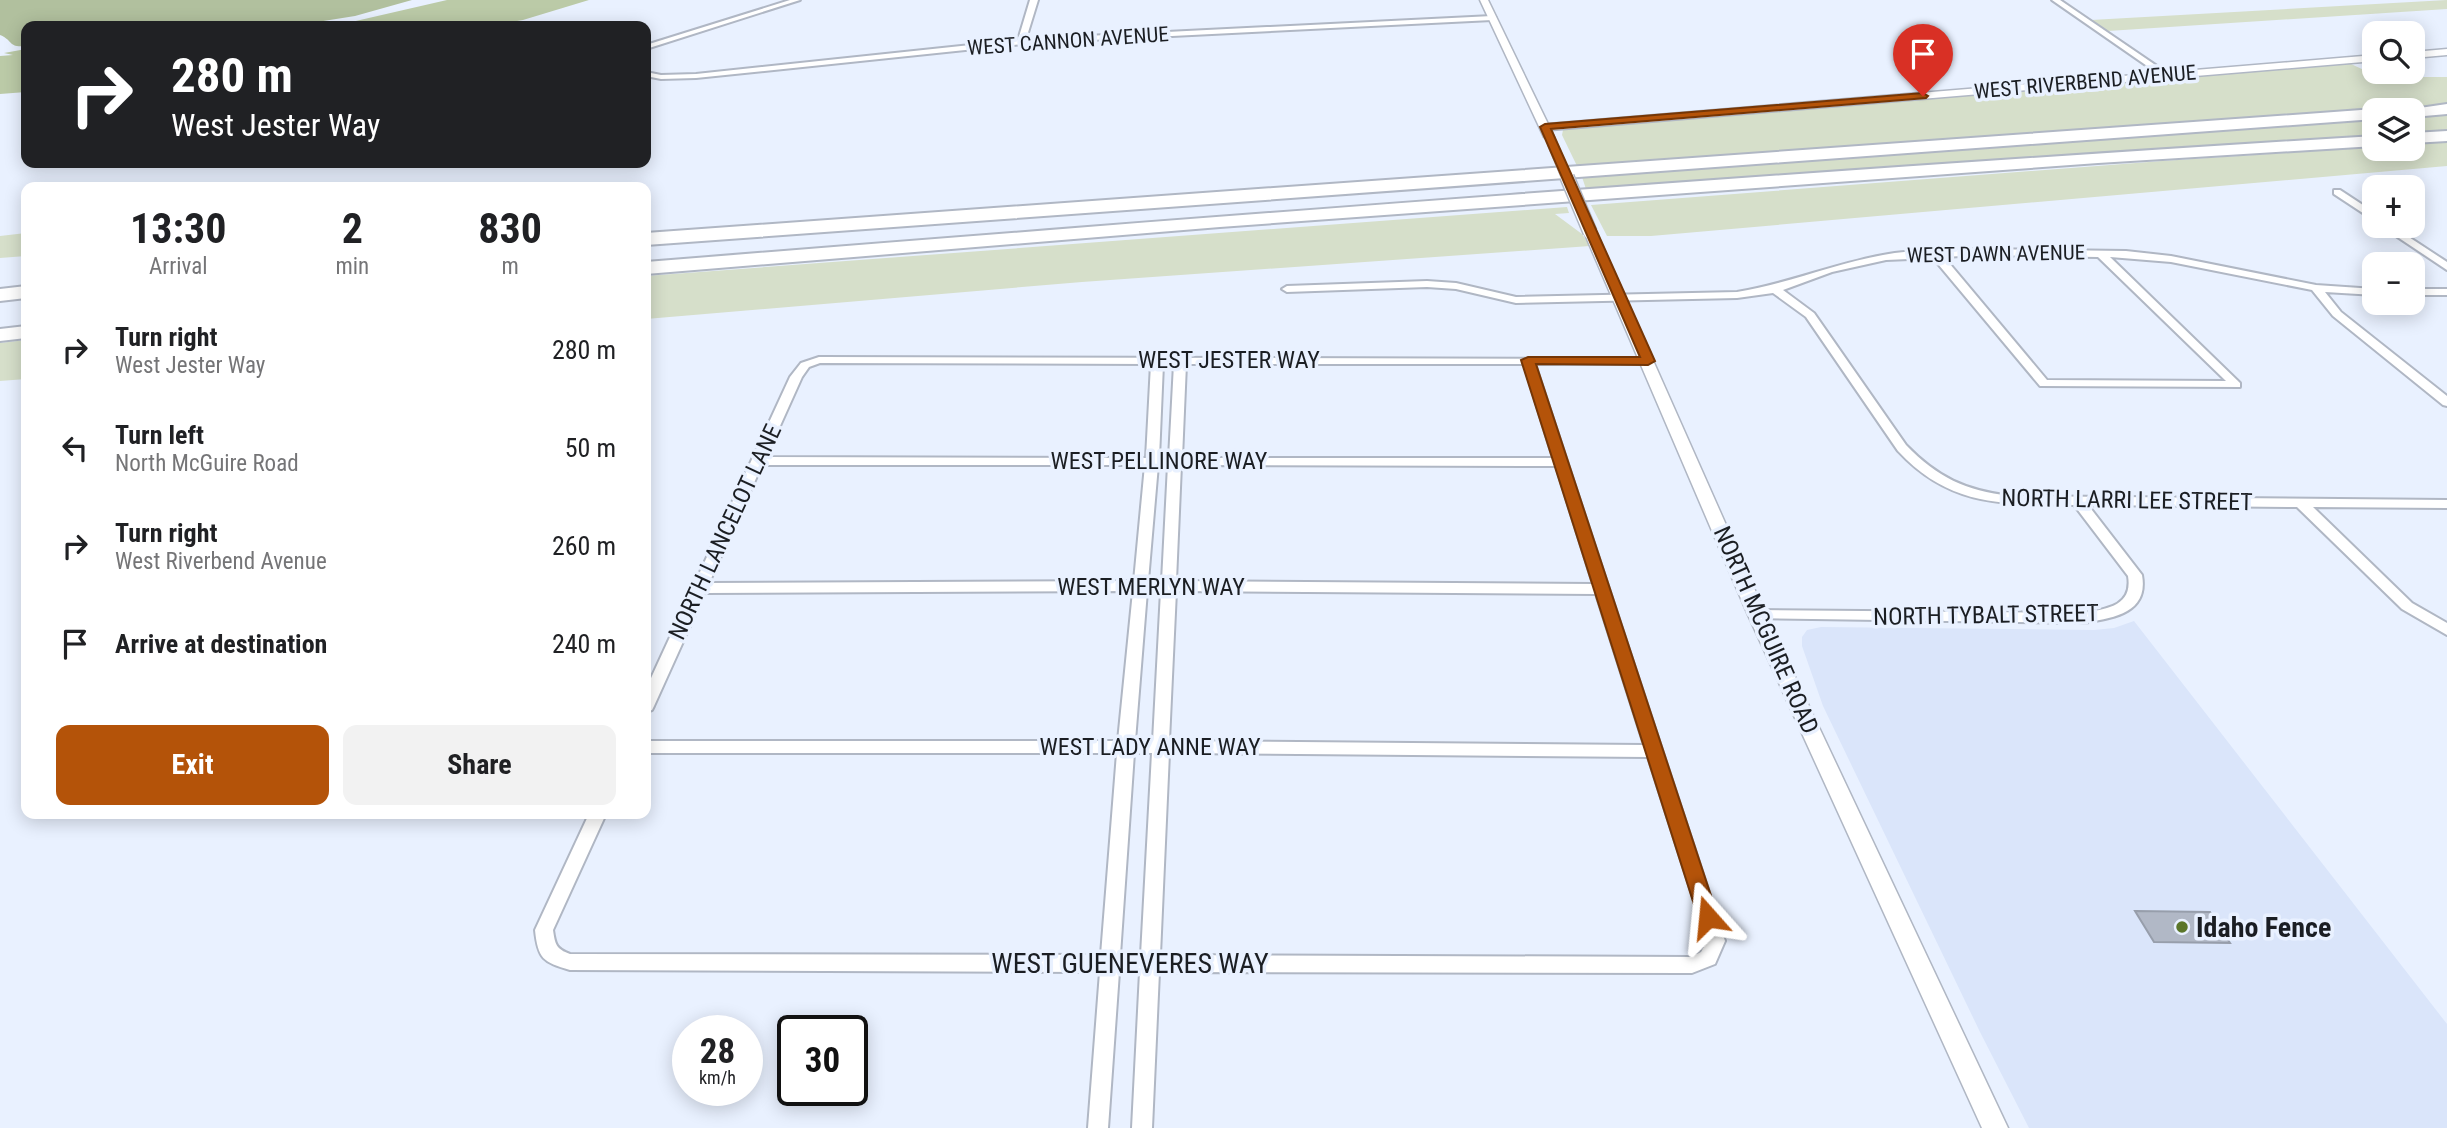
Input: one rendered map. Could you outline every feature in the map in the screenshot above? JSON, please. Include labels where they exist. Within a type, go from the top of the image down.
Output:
[{"type":"highway","points":[[2425,111],[2447,109]]},
{"type":"highway","points":[[651,239],[2362,115]]},
{"type":"highway","points":[[2425,137],[2447,136]]},
{"type":"highway","points":[[651,268],[1234,221],[2098,158],[2362,142]]},
{"type":"highway","points":[[0,295],[21,293]]},
{"type":"highway","points":[[0,335],[21,333]]},
{"type":"street","points":[[651,45],[797,0]]},
{"type":"street","points":[[1021,42],[1034,0]]},
{"type":"street","name":"NORTH MCGUIRE ROAD","points":[[1484,0],[1545,127],[1757,615],[1995,1128]]},
{"type":"street","points":[[2055,0],[2166,75]]},
{"type":"street","name":"WEST CANNON AVENUE","points":[[651,75],[696,76],[1021,42],[1492,18]]},
{"type":"street","points":[[2425,54],[2447,52]]},
{"type":"street","name":"WEST RIVERBEND AVENUE","points":[[1545,127],[2362,59]]},
{"type":"street","points":[[2337,192],[2362,209]]},
{"type":"street","points":[[2404,238],[2447,267]]},
{"type":"street","points":[[1935,253],[2044,384],[2236,385],[2100,253]]},
{"type":"street","name":"WEST DAWN AVENUE","points":[[1287,289],[1435,285],[1471,289],[1503,299],[1737,295],[1775,289],[1854,263],[1886,257],[1935,253],[2100,253],[2171,259],[2316,288],[2362,291]]},
{"type":"street","points":[[2316,288],[2337,314],[2447,402]]},
{"type":"street","name":"NORTH LARRI LEE STREET","points":[[1775,289],[1811,315],[1902,448],[1920,467],[1952,487],[1987,497],[2078,501],[2447,504]]},
{"type":"street","points":[[2425,292],[2447,292]]},
{"type":"street","points":[[1098,1128],[1126,747],[1152,461],[1157,360]]},
{"type":"street","points":[[1142,1128],[1180,360]]},
{"type":"street","points":[[1528,360],[1655,751]]},
{"type":"street","name":"WEST JESTER WAY","points":[[810,362],[1648,361]]},
{"type":"street","name":"NORTH LANCELOT LANE","points":[[651,695],[796,377],[810,362]]},
{"type":"street","name":"WEST PELLINORE WAY","points":[[757,461],[1561,462]]},
{"type":"street","name":"NORTH TYBALT STREET","points":[[1757,615],[2083,618],[2114,613],[2134,598],[2137,586],[2135,575],[2078,501]]},
{"type":"street","points":[[2301,503],[2407,606],[2447,630]]},
{"type":"street","name":"WEST MERLYN WAY","points":[[700,588],[1169,586],[1603,589]]},
{"type":"street","name":"WEST LADY ANNE WAY","points":[[651,747],[1655,751]]},
{"type":"street","name":"WEST GUENEVERES WAY","points":[[595,819],[544,930],[545,949],[562,960],[1692,965],[1708,958],[1716,941],[1655,751]]},
{"type":"shaded area","points":[[0,0],[412,0],[355,16],[324,21],[21,21],[21,46],[13,45],[0,35]]},
{"type":"shaded area","points":[[447,0],[589,0],[517,21],[356,21]]},
{"type":"shaded area","points":[[2447,0],[2447,9],[2108,31],[2091,20]]},
{"type":"shaded area","points":[[21,50],[21,92],[0,94],[0,56],[13,55],[4,53]]},
{"type":"shaded area","points":[[2351,64],[2362,69],[2362,84],[2425,84],[2425,77],[2447,77],[2447,105],[2425,107],[2425,98],[2362,98],[2362,111],[1577,166],[1562,135],[1563,130]]},
{"type":"shaded area","points":[[2447,114],[2447,132],[2425,133],[2425,115]]},
{"type":"shaded area","points":[[2362,120],[2362,138],[1587,192],[1582,177]]},
{"type":"shaded area","points":[[2447,142],[2447,166],[1651,236],[1607,236],[1591,205],[2362,148],[2362,161],[2425,161],[2425,143]]},
{"type":"shaded area","points":[[1567,207],[1569,213],[1555,214],[1582,234],[1590,246],[1082,282],[651,319],[651,276]]},
{"type":"shaded area","points":[[21,234],[21,256],[0,258],[0,236]]},
{"type":"shaded area","points":[[21,341],[21,379],[0,381],[0,343]]},
{"type":"shaded area","points":[[2134,621],[2447,1024],[2447,1128],[2029,1128],[1823,706],[1802,646],[1802,637],[1807,630],[1821,627],[2094,630],[2114,628]]},
{"type":"building","name":"Idaho Fence","points":[[2135,911],[2210,912],[2230,943],[2154,942]]},
{"type":"place","name":"Idaho Fence","points":[[2182,927]]},
{"type":"route","points":[[1708,917],[1528,360],[1648,361],[1545,127],[1923,96]]}]
